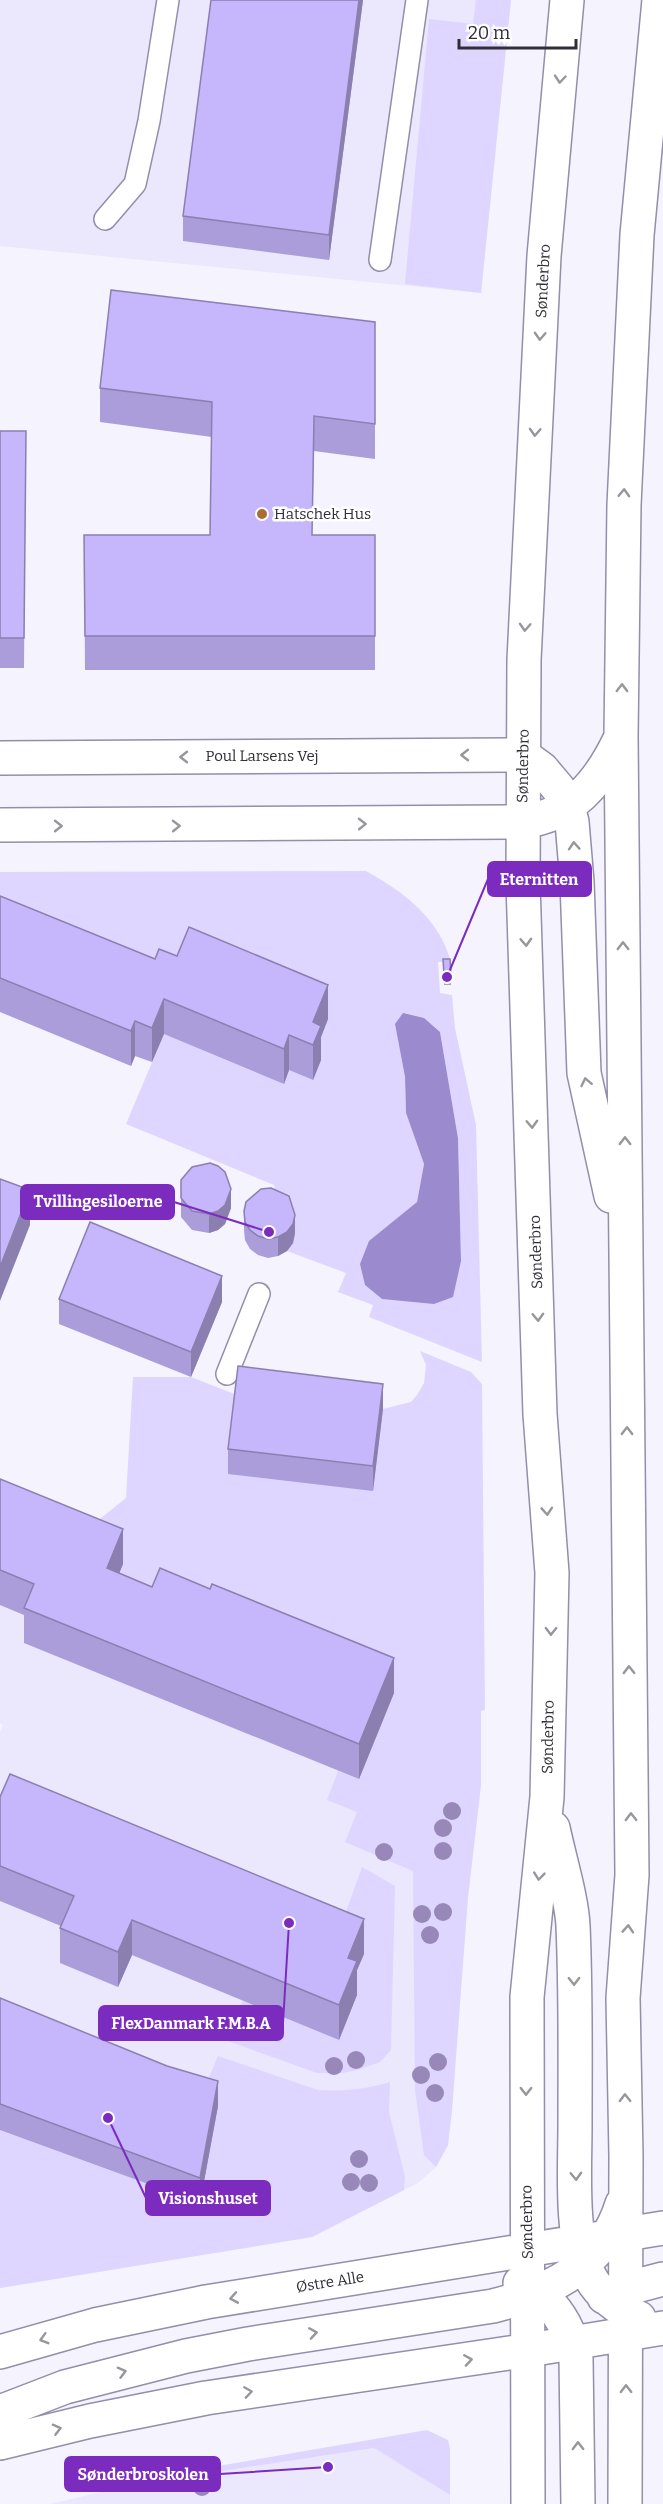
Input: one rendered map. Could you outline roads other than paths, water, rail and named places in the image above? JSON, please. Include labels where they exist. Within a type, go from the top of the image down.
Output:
[{"type":"street","name":"Sønderbro","points":[[567,0],[544,256],[524,660],[522,822],[540,1414],[552,1573],[547,1797],[527,1996],[528,2249],[531,2292],[554,2341],[576,2358],[578,2504]]},
{"type":"street","points":[[659,0],[637,235],[624,505],[621,736],[632,1875],[623,1998],[625,2187],[600,2243],[589,2275],[620,2308],[663,2326]]},
{"type":"street","points":[[0,825],[522,822],[543,819],[568,807],[594,783],[621,736]]},
{"type":"street","name":"Poul Larsens Vej","points":[[0,758],[523,755]]},
{"type":"street","points":[[523,755],[542,769],[558,788],[568,807],[577,882],[584,1073],[625,1263]]},
{"type":"street","points":[[547,1797],[573,1923],[575,2165],[620,2308],[625,2504]]},
{"type":"street","name":"Østre Alle","points":[[0,2352],[95,2325],[195,2305],[528,2249],[600,2243],[663,2228]]},
{"type":"street","points":[[0,2412],[65,2387],[186,2356],[260,2342],[493,2306],[555,2284],[600,2243]]},
{"type":"street","points":[[445,2264],[476,2266],[503,2275],[550,2301],[554,2341]]},
{"type":"street","points":[[0,2443],[90,2421],[206,2398],[554,2341],[620,2308],[663,2279]]},
{"type":"street","points":[[528,2504],[529,2397],[533,2379],[554,2341],[620,2308]]},
{"type":"lane","points":[[105,219],[135,184],[149,121],[168,0]]},
{"type":"lane","points":[[380,260],[417,0]]},
{"type":"lane","points":[[227,1374],[259,1294]]},
{"type":"place","name":"Hatschek Hus","points":[[262,514]]},
{"type":"place","name":"Eternitten","points":[[447,977]]},
{"type":"place","name":"Tvillingesiloerne","points":[[269,1232]]},
{"type":"place","name":"FlexDanmark F.M.B.A","points":[[289,1923]]},
{"type":"place","name":"Visionshuset","points":[[108,2118]]},
{"type":"place","name":"Sønderbroskolen","points":[[328,2467]]}]
